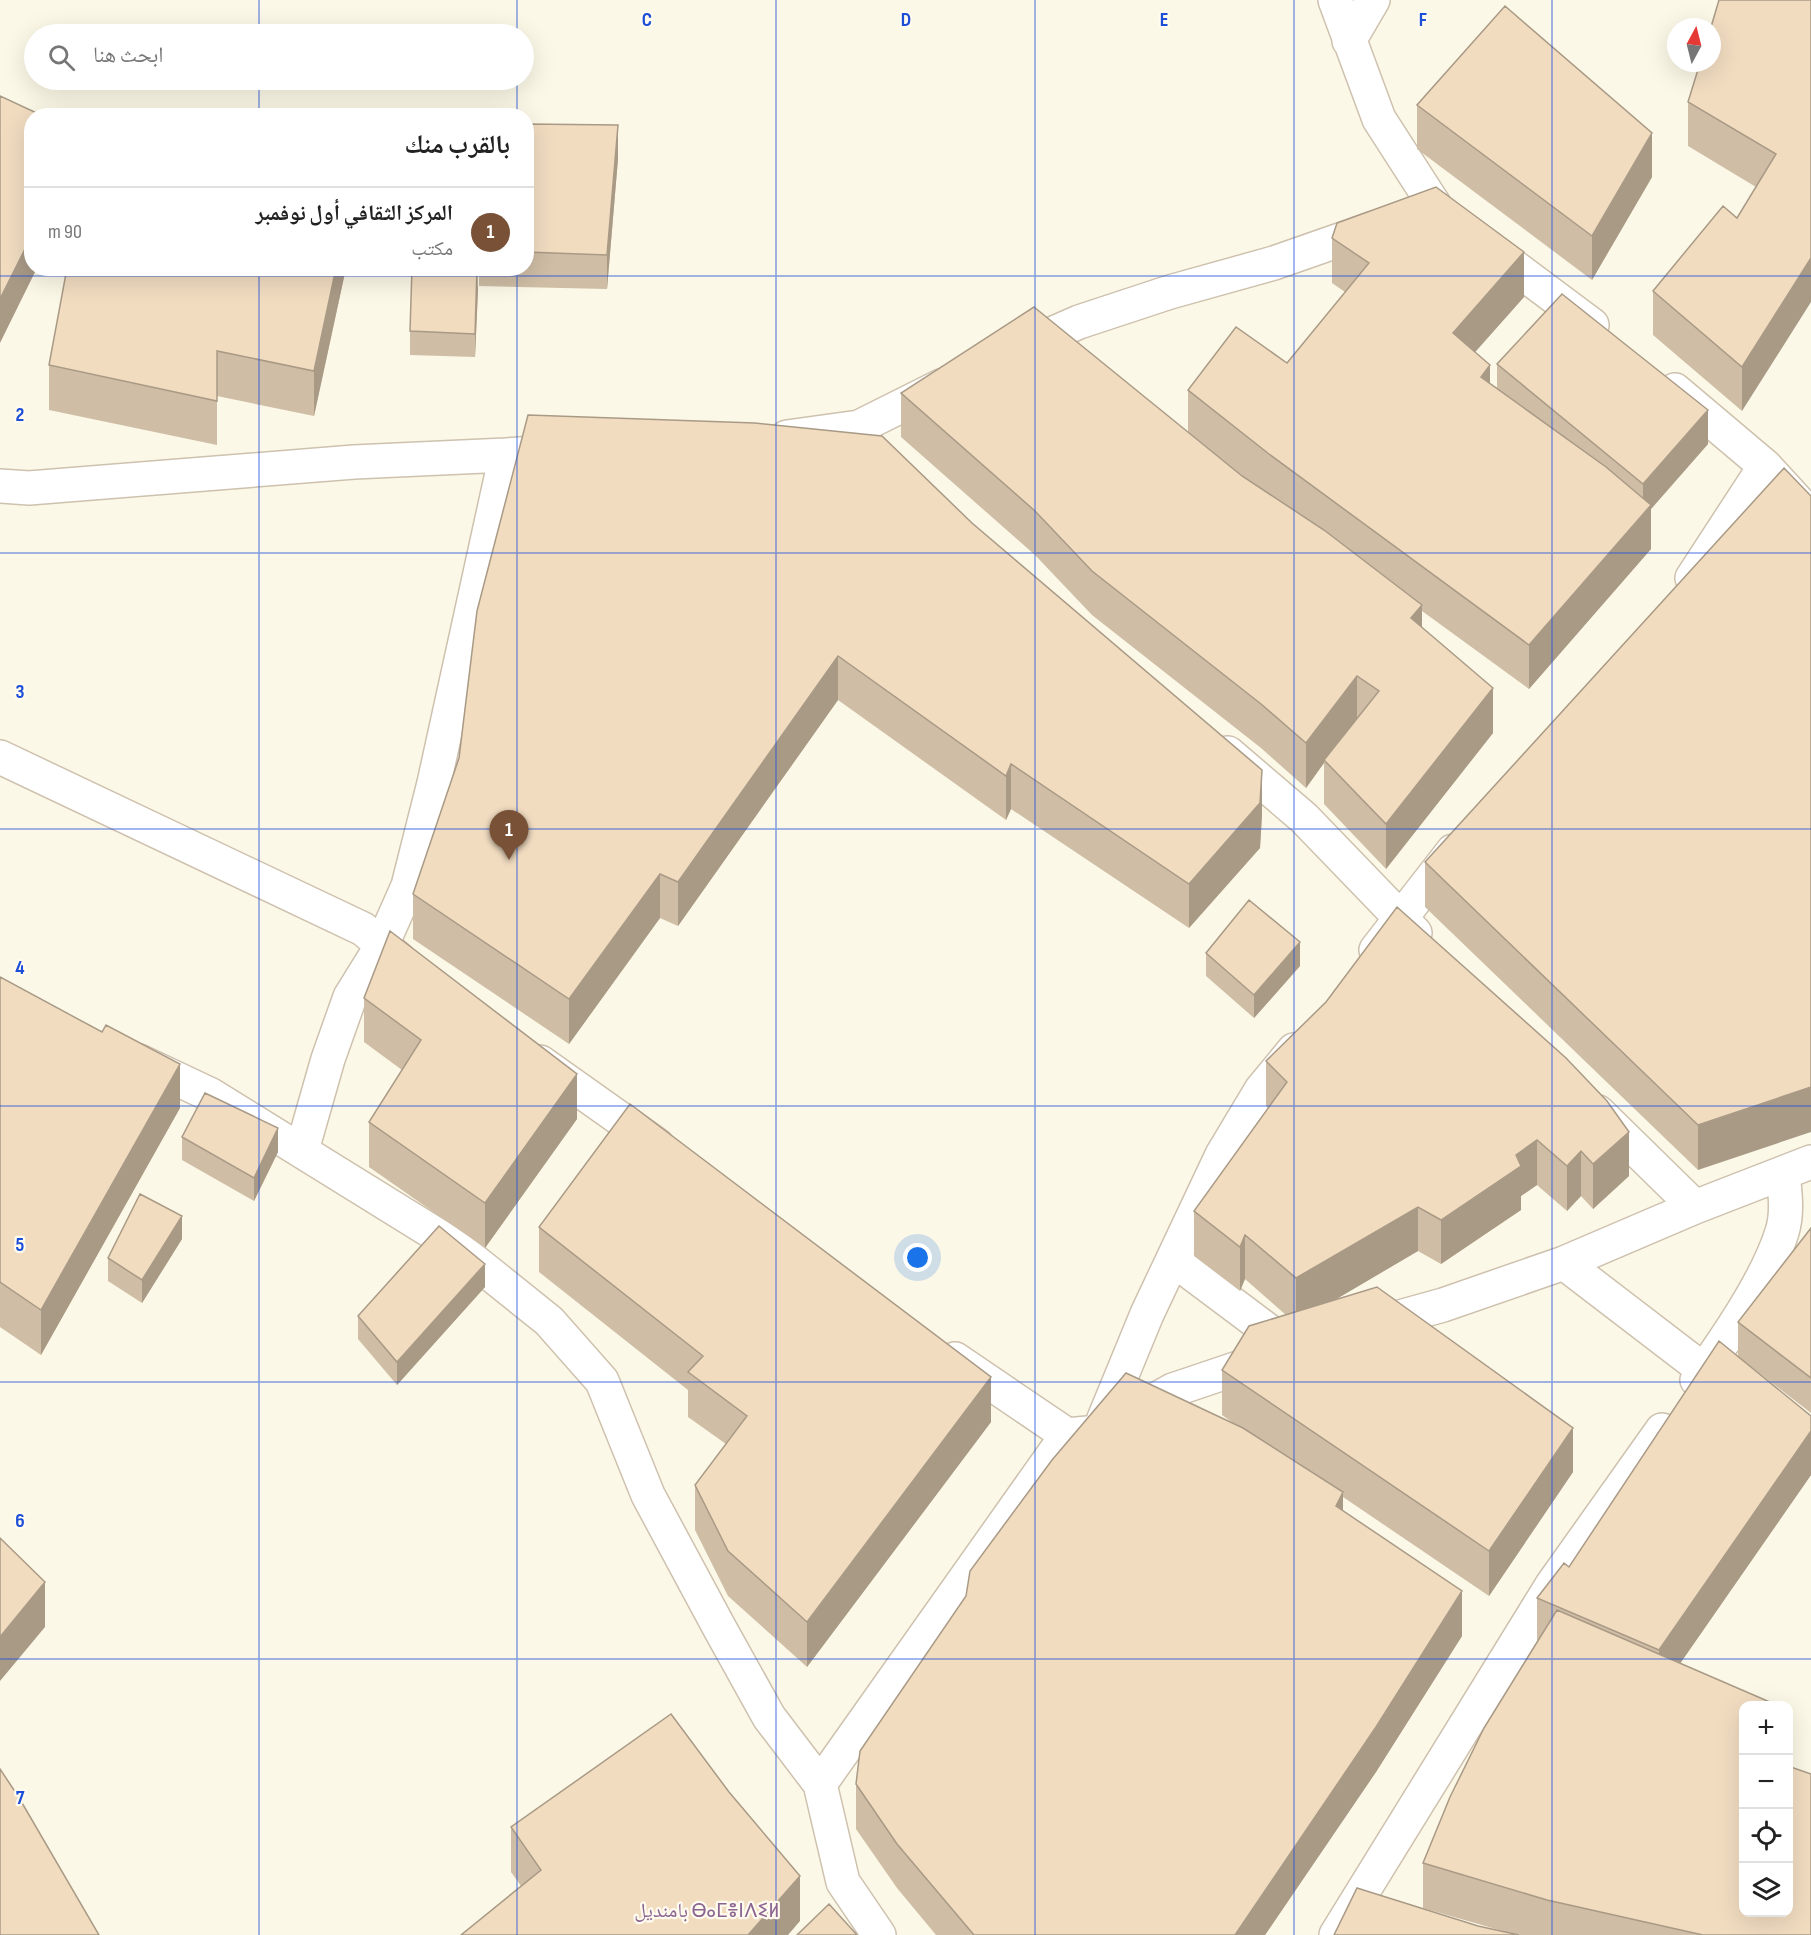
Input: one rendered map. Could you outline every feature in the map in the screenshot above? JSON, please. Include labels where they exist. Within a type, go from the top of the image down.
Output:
[{"type":"street","points":[[1335,0],[1379,119],[1435,206],[1615,342]]},
{"type":"street","points":[[1349,41],[1373,0]]},
{"type":"street","points":[[758,441],[871,438],[979,367],[1079,322],[1170,292],[1274,263],[1435,206]]},
{"type":"street","points":[[1652,372],[1765,466],[1811,516]]},
{"type":"street","points":[[0,486],[29,488],[354,462],[589,450]]},
{"type":"street","points":[[302,1150],[328,1059],[350,998],[381,947],[408,886],[434,783],[506,455]]},
{"type":"street","points":[[1675,600],[1704,563],[1765,466]]},
{"type":"street","points":[[1203,734],[1304,818],[1433,950]]},
{"type":"street","points":[[0,757],[363,929],[381,947],[420,975]]},
{"type":"street","points":[[1359,975],[1400,917],[1473,828]]},
{"type":"street","points":[[820,1784],[1083,1434],[1174,1260],[1222,1155],[1261,1090],[1313,1027]]},
{"type":"street","points":[[516,1044],[680,1162]]},
{"type":"street","points":[[116,1050],[211,1095],[458,1248],[549,1321],[602,1381],[648,1496],[719,1628],[769,1717],[820,1784],[843,1882],[879,1935]]},
{"type":"street","points":[[1577,1091],[1695,1207]]},
{"type":"street","points":[[1083,1434],[1173,1390],[1321,1340],[1443,1305],[1564,1263],[1695,1207],[1797,1167]]},
{"type":"street","points":[[1336,1935],[1552,1586],[1704,1370],[1764,1274],[1783,1231],[1786,1202],[1797,1167]]},
{"type":"street","points":[[1174,1260],[1321,1340]]},
{"type":"street","points":[[1564,1263],[1749,1404]]},
{"type":"street","points":[[930,1341],[1083,1434]]},
{"type":"building","points":[[1719,0],[1811,0],[1811,258],[1742,367],[1653,291],[1723,206],[1737,218],[1776,154],[1688,102],[1697,72],[1721,72],[1721,18],[1714,18]]},
{"type":"building","points":[[1505,6],[1652,133],[1592,236],[1417,105]]},
{"type":"building","points":[[0,96],[26,108],[24,251],[0,299]]},
{"type":"building","points":[[534,124],[618,125],[607,255],[534,252]]},
{"type":"building","points":[[1436,187],[1524,252],[1453,333],[1490,365],[1481,377],[1606,467],[1651,505],[1529,645],[1269,454],[1188,390],[1236,327],[1287,363],[1369,263],[1332,238],[1337,223]]},
{"type":"building","points":[[66,276],[334,276],[314,371],[217,351],[217,401],[49,365]]},
{"type":"building","points":[[412,276],[477,276],[475,334],[410,331]]},
{"type":"building","points":[[1562,294],[1708,410],[1643,484],[1497,364]]},
{"type":"building","points":[[1034,307],[1242,476],[1324,530],[1422,605],[1411,618],[1493,688],[1386,824],[1324,760],[1379,691],[1357,676],[1306,743],[1261,704],[1092,571],[1035,511],[901,393]]},
{"type":"building","points":[[528,415],[755,423],[882,436],[972,523],[1262,770],[1260,803],[1189,884],[1011,764],[1006,776],[838,656],[678,882],[660,874],[569,999],[413,894],[459,758],[477,611]]},
{"type":"building","points":[[1784,468],[1811,496],[1811,1087],[1698,1125],[1425,862]]},
{"type":"building","points":[[1249,900],[1300,942],[1254,995],[1206,953]]},
{"type":"building","points":[[1397,907],[1566,1058],[1607,1101],[1629,1132],[1593,1164],[1581,1151],[1567,1166],[1537,1140],[1516,1155],[1521,1166],[1441,1220],[1418,1207],[1296,1278],[1245,1235],[1240,1247],[1194,1211],[1287,1082],[1266,1061],[1326,1002]]},
{"type":"building","points":[[390,931],[577,1074],[485,1203],[369,1122],[421,1040],[364,998]]},
{"type":"building","points":[[0,977],[102,1032],[106,1025],[180,1064],[41,1310],[0,1282]]},
{"type":"building","points":[[205,1093],[278,1128],[254,1178],[182,1137]]},
{"type":"building","points":[[630,1104],[991,1377],[807,1622],[728,1551],[695,1485],[747,1416],[688,1372],[703,1356],[539,1227]]},
{"type":"building","points":[[140,1194],[182,1216],[142,1280],[108,1258]]},
{"type":"building","points":[[439,1226],[485,1264],[397,1362],[358,1316]]},
{"type":"building","points":[[1811,1228],[1811,1378],[1738,1322]]},
{"type":"building","points":[[1377,1287],[1573,1428],[1489,1551],[1222,1370],[1249,1326]]},
{"type":"building","points":[[1719,1341],[1811,1416],[1811,1431],[1659,1650],[1537,1598],[1564,1563],[1569,1567]]},
{"type":"building","points":[[1126,1373],[1243,1428],[1343,1492],[1336,1506],[1462,1591],[1376,1727],[1235,1935],[974,1935],[897,1844],[856,1784],[860,1751],[966,1596],[970,1571],[1052,1460]]},
{"type":"building","points":[[0,1538],[45,1582],[0,1637]]},
{"type":"building","points":[[1557,1610],[1767,1701],[1739,1701],[1739,1917],[1793,1917],[1793,1768],[1811,1774],[1811,1935],[1703,1935],[1547,1900],[1423,1863],[1450,1797],[1484,1728]]},
{"type":"building","points":[[671,1714],[729,1792],[800,1876],[748,1935],[461,1935],[541,1870],[511,1827]]},
{"type":"building","points":[[0,1769],[18,1796],[99,1935],[0,1935]]},
{"type":"building","points":[[1357,1888],[1478,1926],[1519,1935],[1334,1935]]},
{"type":"building","points":[[829,1904],[857,1935],[797,1935]]},
{"type":"place","name":"المركز الثقافي أول نوفمبر","points":[[509,860]]},
{"type":"district","name":"بامنديل ⴱⴰⵎⴻⵏⴷⵉⵍ","points":[[707,1911]]}]
